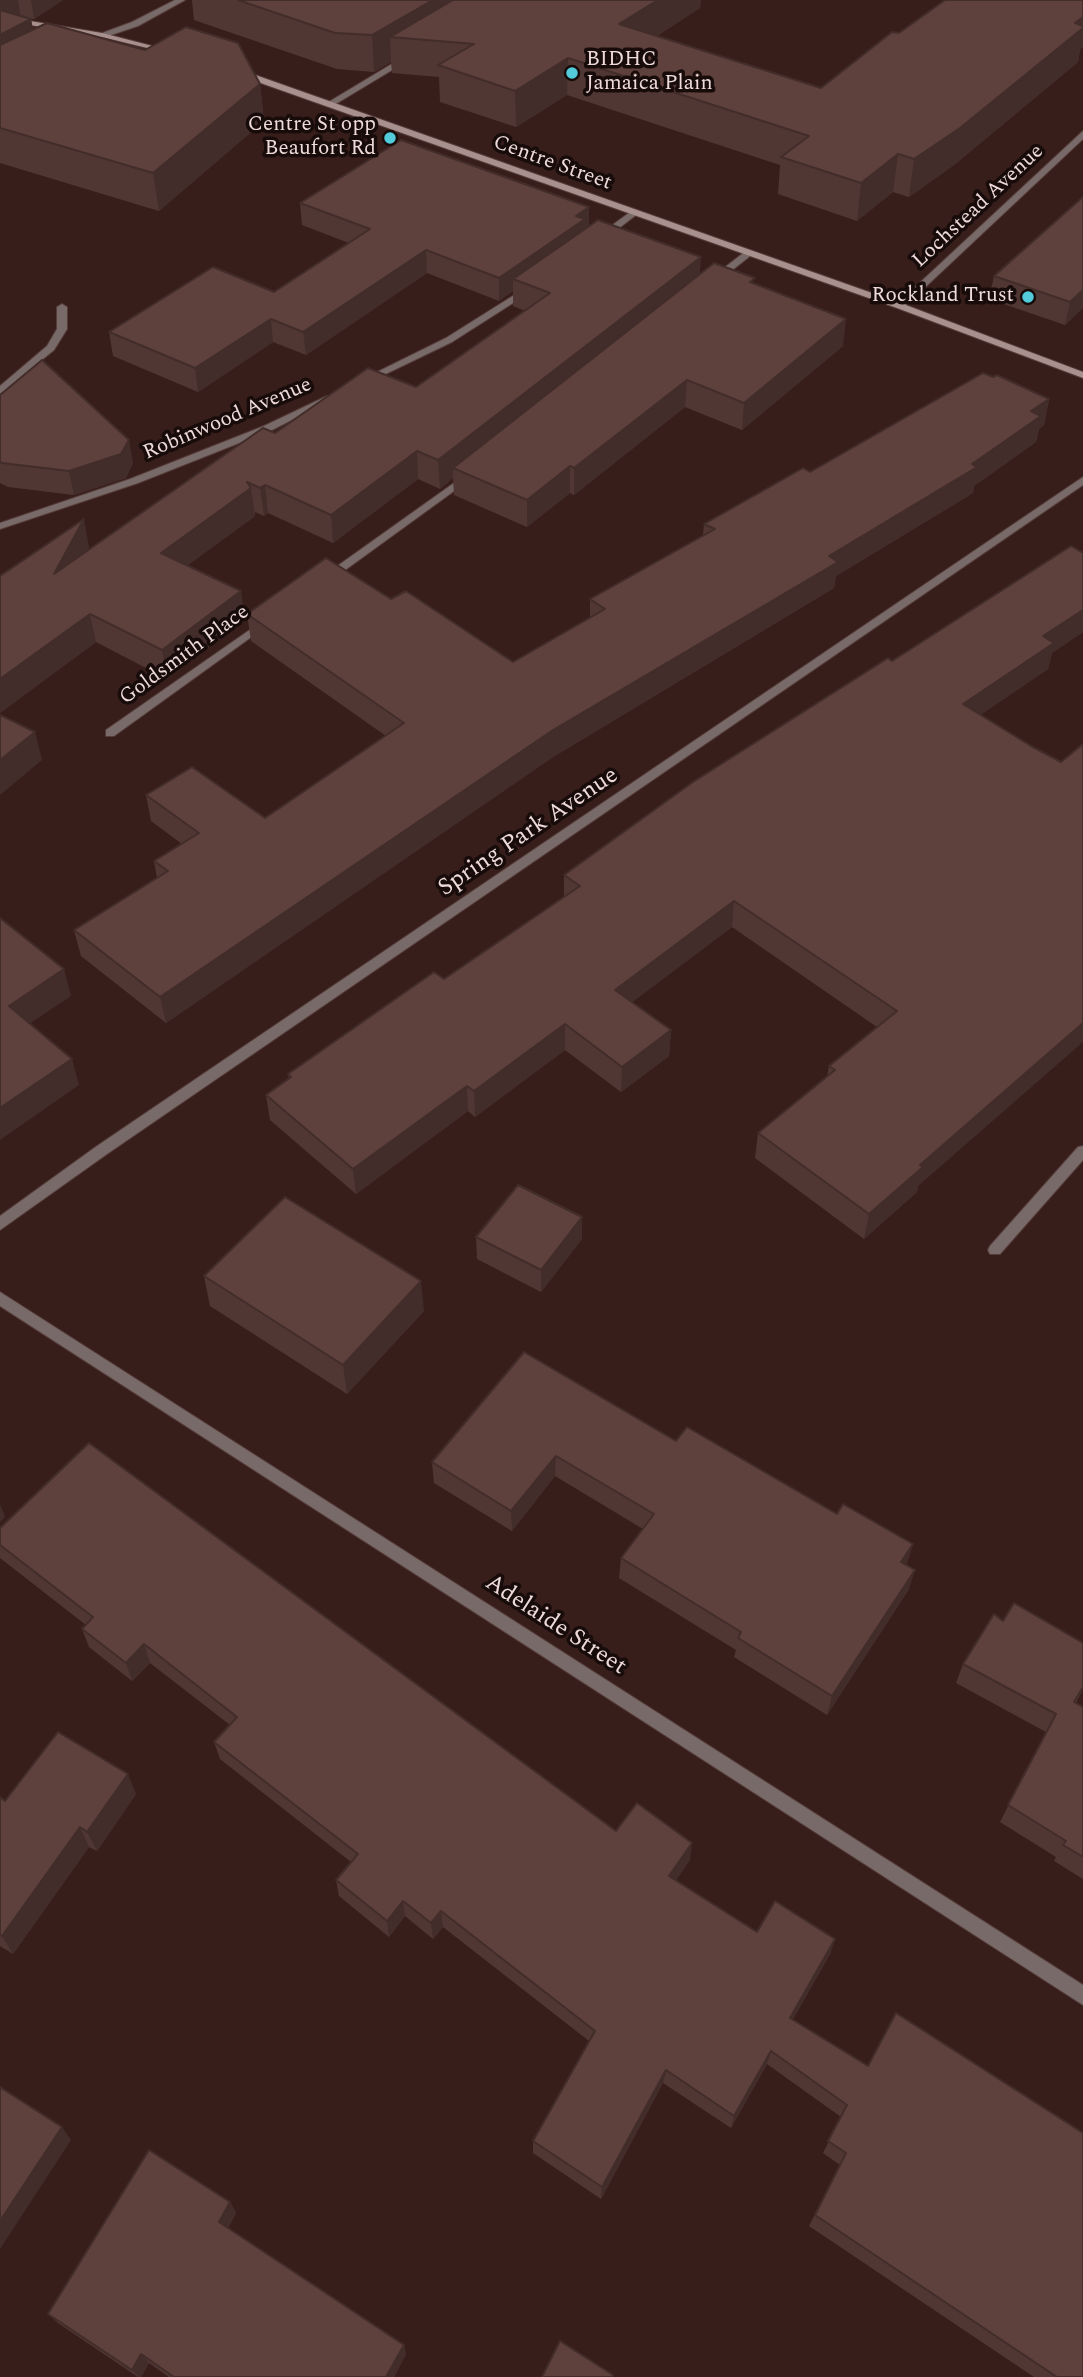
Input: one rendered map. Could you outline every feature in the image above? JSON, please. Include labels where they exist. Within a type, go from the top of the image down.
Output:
[{"type":"main road","points":[[0,18],[103,35],[182,55]]},
{"type":"main road","name":"Centre Street","points":[[231,70],[331,103],[900,306],[1083,375]]},
{"type":"street","points":[[81,43],[135,24],[181,0]]},
{"type":"street","points":[[331,103],[414,54]]},
{"type":"street","name":"Lochstead Avenue","points":[[900,306],[1083,134]]},
{"type":"street","points":[[590,246],[636,212]]},
{"type":"street","points":[[706,287],[749,253]]},
{"type":"street","name":"Robinwood Avenue","points":[[351,387],[449,340],[545,278]]},
{"type":"street","points":[[0,391],[51,348],[62,329],[62,307]]},
{"type":"street","name":"Robinwood Avenue","points":[[0,526],[134,481],[268,428],[339,393]]},
{"type":"street","points":[[313,588],[472,473]]},
{"type":"street","name":"Spring Park Avenue","points":[[0,1224],[102,1150],[1083,480]]},
{"type":"street","name":"Goldsmith Place","points":[[110,733],[279,612]]},
{"type":"street","points":[[995,1250],[1083,1151]]},
{"type":"street","name":"Adelaide Street","points":[[0,1298],[1083,1996]]},
{"type":"building","points":[[238,0],[433,0],[372,35],[335,33]]},
{"type":"building","points":[[453,0],[658,0],[619,24],[821,88],[892,32],[899,33],[945,0],[1083,0],[1083,17],[1075,23],[1083,28],[960,128],[914,159],[898,154],[861,183],[781,157],[809,136],[568,58],[515,91],[438,65],[474,44],[390,37]]},
{"type":"building","points":[[0,10],[31,19],[0,35]]},
{"type":"building","points":[[47,23],[145,50],[186,27],[238,43],[260,84],[153,173],[0,128],[0,45]]},
{"type":"building","points":[[401,140],[589,207],[576,216],[585,219],[499,278],[426,250],[303,332],[271,319],[195,368],[109,332],[213,267],[274,292],[370,229],[300,203]]},
{"type":"building","points":[[1083,197],[1083,290],[1070,302],[994,276]]},
{"type":"building","points":[[598,220],[701,257],[438,460],[417,451],[331,515],[265,485],[260,488],[247,482],[251,488],[161,553],[241,591],[162,650],[90,614],[0,679],[0,576],[84,519],[54,574],[263,428],[275,433],[368,368],[416,387],[550,293],[513,279]]},
{"type":"building","points":[[714,263],[755,278],[750,282],[846,319],[744,403],[687,380],[574,468],[570,466],[527,500],[453,468]]},
{"type":"building","points":[[42,360],[129,440],[121,454],[69,471],[0,462],[0,395]]},
{"type":"building","points":[[983,373],[993,377],[997,375],[1049,399],[1031,411],[1041,416],[972,464],[977,467],[829,556],[838,562],[553,730],[160,997],[74,930],[168,871],[154,861],[199,833],[146,795],[192,767],[265,818],[404,723],[247,614],[326,558],[391,599],[406,591],[513,662],[605,609],[590,599],[715,529],[704,524],[803,468],[810,472]]},
{"type":"building","points":[[1071,546],[1083,553],[1083,610],[1043,636],[1054,643],[963,704],[1061,762],[1083,744],[1083,1023],[920,1165],[923,1167],[869,1214],[758,1133],[835,1070],[829,1066],[897,1011],[734,901],[615,990],[671,1030],[622,1067],[565,1024],[474,1091],[467,1086],[353,1169],[266,1095],[291,1077],[288,1074],[434,972],[444,979],[580,886],[564,875],[693,782],[888,658],[892,661]]},
{"type":"building","points":[[0,715],[35,732],[0,760]]},
{"type":"building","points":[[0,918],[64,969],[9,1006],[72,1059],[0,1108]]},
{"type":"building","points":[[518,1185],[582,1217],[541,1270],[476,1237]]},
{"type":"building","points":[[285,1197],[421,1281],[343,1365],[204,1276]]},
{"type":"building","points":[[524,1352],[676,1441],[687,1427],[837,1514],[843,1504],[913,1544],[901,1562],[915,1570],[832,1696],[738,1638],[741,1632],[621,1558],[654,1514],[556,1456],[511,1511],[432,1462]]},
{"type":"building","points":[[89,1443],[616,1831],[637,1803],[692,1843],[669,1876],[757,1932],[775,1901],[835,1939],[790,2018],[868,2066],[896,2013],[1083,2133],[1083,2377],[1057,2377],[815,2215],[846,2153],[828,2141],[847,2105],[771,2051],[734,2116],[666,2070],[602,2187],[533,2141],[595,2031],[441,1911],[431,1923],[403,1901],[387,1921],[336,1880],[358,1854],[214,1742],[237,1717],[144,1644],[126,1663],[82,1629],[93,1617],[0,1545],[0,1528]]},
{"type":"building","points":[[1014,1603],[1083,1643],[1083,1687],[1074,1702],[1083,1707],[1083,1857],[1063,1845],[1066,1841],[1008,1805],[1056,1714],[963,1664],[994,1614],[1003,1621]]},
{"type":"building","points":[[58,1732],[128,1774],[87,1832],[80,1827],[2,1936],[0,1797],[5,1801]]},
{"type":"building","points":[[0,2087],[62,2127],[0,2221]]},
{"type":"building","points":[[149,2150],[230,2202],[219,2222],[404,2345],[386,2377],[174,2377],[141,2354],[132,2370],[48,2314]]},
{"type":"building","points":[[560,2341],[613,2375],[612,2377],[542,2377]]},
{"type":"place","name":"BIDHC Jamaica Plain","points":[[572,73]]},
{"type":"place","name":"Centre St opp Beaufort Rd","points":[[390,138]]},
{"type":"place","name":"Rockland Trust","points":[[1028,297]]}]
